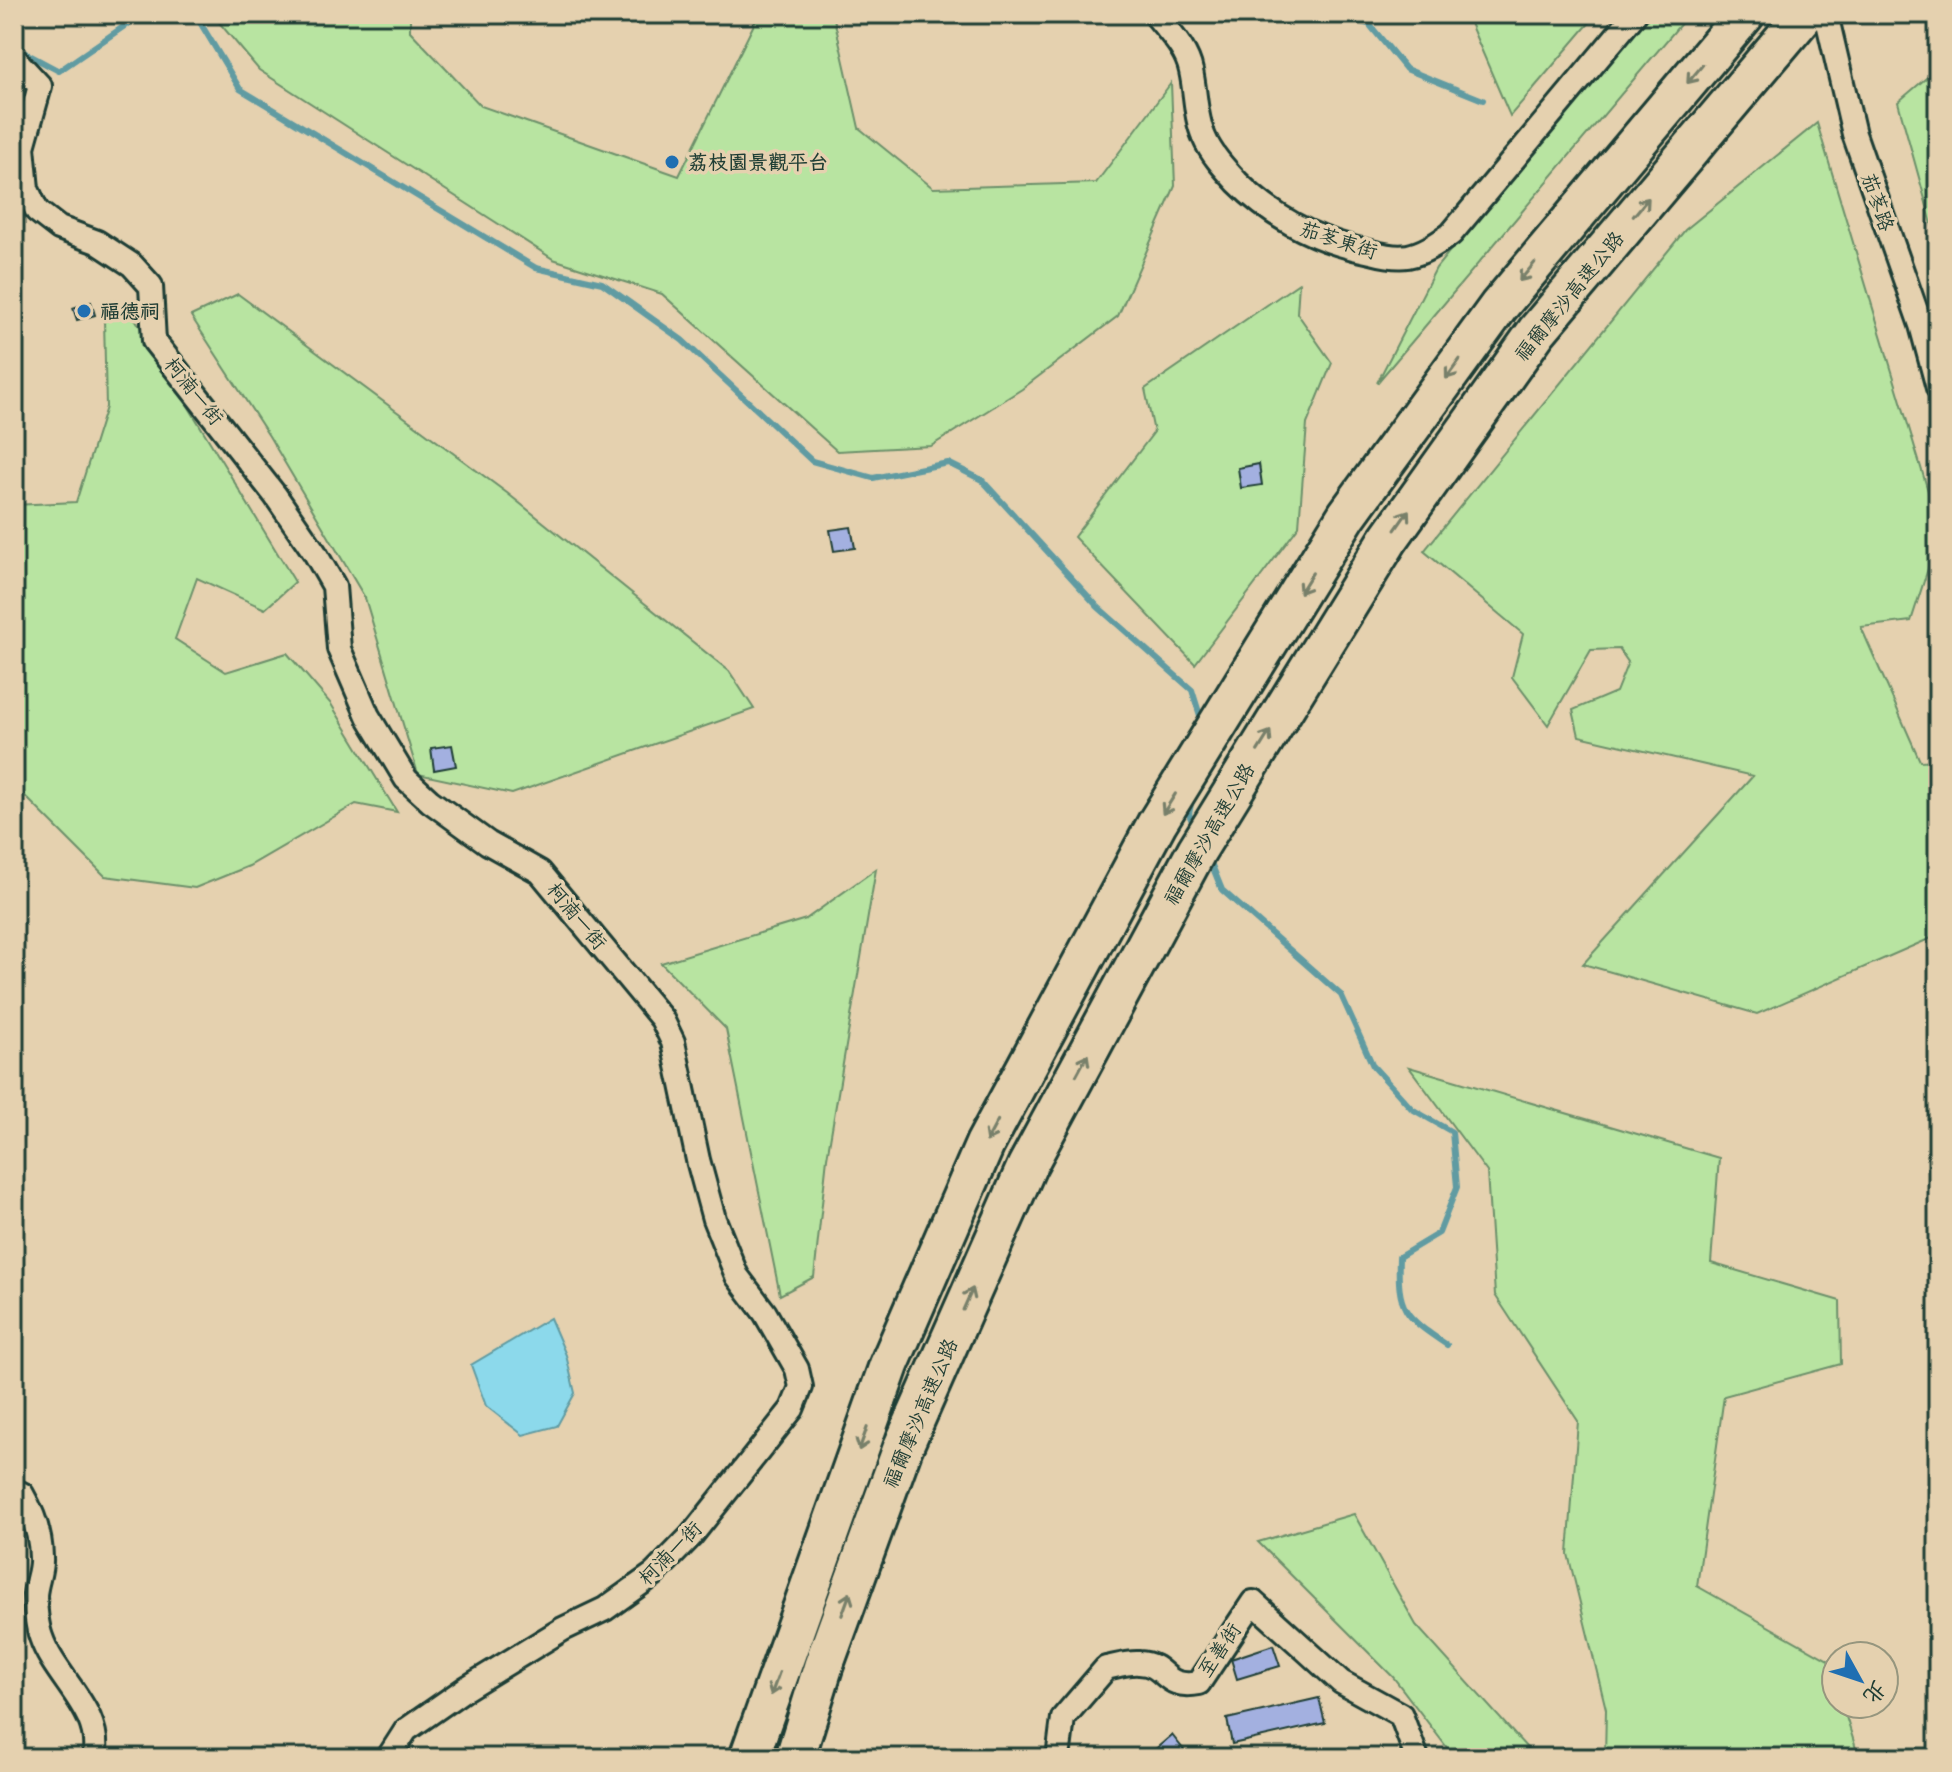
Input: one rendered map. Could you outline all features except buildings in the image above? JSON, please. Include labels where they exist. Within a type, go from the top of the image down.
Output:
[{"type":"highway","name":"福爾摩沙高速公路","points":[[749,1758],[889,1365],[985,1144],[1157,823],[1347,515],[1499,306],[1745,14]]},
{"type":"highway","name":"福爾摩沙高速公路","points":[[795,1758],[823,1667],[903,1447],[1027,1166],[1197,850],[1388,540],[1537,331],[1805,14]]},
{"type":"street","name":"茄苳東街","points":[[1155,14],[1180,45],[1191,68],[1194,99],[1204,138],[1224,168],[1258,202],[1283,220],[1324,239],[1372,253],[1406,257],[1431,248],[1451,234],[1635,14]]},
{"type":"street","name":"茄苳路","points":[[1826,14],[1854,134],[1921,325],[1938,388]]},
{"type":"street","name":"柯湳一街","points":[[14,58],[40,86],[23,147],[27,189],[37,211],[59,228],[97,242],[132,265],[151,286],[154,341],[275,495],[334,586],[339,649],[368,716],[406,779],[430,801],[488,843],[540,872],[662,1019],[673,1042],[714,1219],[737,1276],[765,1313],[797,1369],[801,1387],[792,1409],[691,1536],[654,1574],[605,1609],[563,1629],[465,1689],[406,1730],[388,1758]]},
{"type":"street","points":[[14,1490],[22,1494],[37,1527],[42,1559],[35,1595],[40,1634],[49,1655],[87,1713],[97,1742],[94,1758]]},
{"type":"street","name":"至善街","points":[[1058,1758],[1063,1718],[1106,1668],[1140,1662],[1157,1667],[1170,1681],[1182,1686],[1199,1683],[1253,1602],[1341,1682],[1401,1715],[1417,1758]]},
{"type":"green space","points":[[212,14],[410,14],[410,31],[481,106],[679,176],[759,14],[833,14],[859,128],[933,188],[1096,183],[1171,83],[1175,186],[1118,316],[1022,389],[931,446],[837,451],[662,294],[553,259],[259,70]]},
{"type":"green space","points":[[1466,14],[1597,14],[1510,116]]},
{"type":"green space","points":[[1642,14],[1689,14],[1377,383],[1436,268]]},
{"type":"green space","points":[[1938,68],[1938,246],[1898,102]]},
{"type":"green space","points":[[1817,123],[1938,524],[1938,538],[1911,621],[1861,627],[1920,761],[1938,760],[1938,935],[1757,1014],[1583,964],[1753,776],[1579,736],[1573,710],[1616,692],[1628,662],[1619,649],[1591,650],[1548,725],[1512,677],[1523,634],[1424,551],[1685,230]]},
{"type":"green space","points":[[1299,283],[1297,313],[1332,363],[1307,424],[1299,526],[1195,664],[1074,537],[1154,432],[1145,389]]},
{"type":"green space","points":[[238,294],[507,493],[729,671],[754,709],[512,794],[418,774],[365,598],[269,436],[191,316]]},
{"type":"green space","points":[[128,307],[295,582],[265,609],[197,578],[175,639],[226,672],[287,653],[331,704],[397,812],[356,804],[249,866],[195,888],[105,876],[14,785],[14,505],[76,502],[106,407],[104,319]]},
{"type":"green space","points":[[876,869],[827,1158],[814,1277],[780,1295],[726,1029],[661,963],[806,919]]},
{"type":"green space","points":[[1409,1067],[1719,1158],[1711,1263],[1840,1301],[1841,1364],[1724,1396],[1697,1586],[1820,1655],[1820,1720],[1847,1720],[1859,1758],[1605,1758],[1606,1709],[1568,1554],[1578,1421],[1495,1295],[1487,1172]]},
{"type":"green space","points":[[1354,1514],[1416,1625],[1536,1758],[1455,1758],[1393,1677],[1258,1542]]},
{"type":"water","points":[[550,1318],[566,1355],[575,1393],[557,1426],[523,1435],[486,1406],[471,1365]]},
{"type":"waterway","points":[[14,47],[59,71],[142,14]]},
{"type":"waterway","points":[[195,14],[240,89],[536,268],[602,283],[682,340],[812,461],[873,478],[948,463],[982,480],[1098,607],[1192,690],[1202,722]]},
{"type":"waterway","points":[[1337,14],[1369,24],[1406,69],[1483,100]]},
{"type":"waterway","points":[[1192,799],[1189,814],[1194,826]]},
{"type":"waterway","points":[[1209,858],[1222,890],[1341,995],[1373,1066],[1412,1109],[1452,1132],[1457,1187],[1439,1233],[1399,1257],[1400,1289],[1406,1310],[1421,1327],[1447,1345]]},
{"type":"place","name":"荔枝園景觀平台","points":[[672,162]]},
{"type":"place","name":"福德祠","points":[[84,311]]}]
